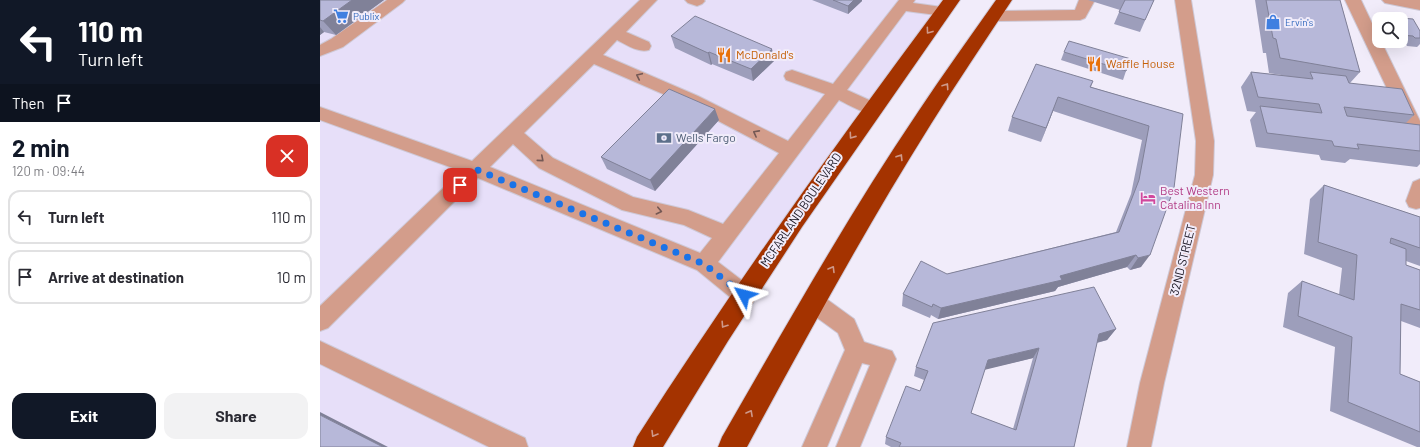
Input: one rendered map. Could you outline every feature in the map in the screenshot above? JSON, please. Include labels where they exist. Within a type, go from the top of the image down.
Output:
[{"type":"highway","points":[[732,447],[812,302],[924,118],[1004,0]]},
{"type":"highway","name":"MCFARLAND BOULEVARD","points":[[647,447],[786,231],[872,108],[948,5]]},
{"type":"street","points":[[320,51],[337,43],[397,0]]},
{"type":"street","points":[[320,321],[649,0]]},
{"type":"street","points":[[994,16],[1080,16],[1086,0]]},
{"type":"street","name":"32ND STREET","points":[[1138,447],[1152,383],[1204,175],[1205,141],[1183,0]]},
{"type":"street","points":[[1353,0],[1420,139]]},
{"type":"street","points":[[1390,0],[1420,5]]},
{"type":"street","points":[[704,264],[904,3],[948,5]]},
{"type":"street","points":[[615,33],[644,46]]},
{"type":"street","points":[[590,56],[620,67],[658,85],[743,126],[790,151]]},
{"type":"street","points":[[792,76],[836,92],[872,108]]},
{"type":"street","points":[[320,113],[475,169],[704,264],[744,295]]},
{"type":"street","points":[[512,133],[546,163],[629,204],[688,218],[727,235]]},
{"type":"street","points":[[812,302],[846,326],[856,350],[814,447]]},
{"type":"street","points":[[848,447],[884,359],[856,350]]},
{"type":"street","points":[[320,352],[516,447]]},
{"type":"shaded area","points":[[320,0],[952,0],[647,447],[320,447]]},
{"type":"building","points":[[320,0],[352,0],[323,21],[320,20]]},
{"type":"building","points":[[833,0],[854,0],[848,6]]},
{"type":"building","points":[[1125,0],[1154,0],[1145,20],[1119,12]]},
{"type":"building","points":[[1266,0],[1340,0],[1360,72],[1280,58],[1276,39],[1273,38]]},
{"type":"building","points":[[695,16],[772,49],[751,69],[709,52],[708,53],[671,36]]},
{"type":"building","points":[[1408,19],[1413,19],[1420,31],[1420,38],[1415,38],[1413,36],[1408,36]]},
{"type":"building","points":[[1069,41],[1131,59],[1126,71],[1064,52]]},
{"type":"building","name":"Best Western Catalina Inn","points":[[1036,64],[1093,81],[1090,87],[1183,114],[1174,188],[1150,255],[1138,258],[1136,255],[1060,276],[1062,280],[941,308],[933,304],[932,307],[903,294],[921,261],[947,274],[1119,232],[1139,180],[1149,126],[1058,97],[1046,128],[1012,117]]},
{"type":"building","points":[[1251,72],[1313,79],[1310,72],[1346,76],[1349,83],[1402,89],[1414,115],[1344,107],[1347,116],[1420,125],[1420,151],[1357,144],[1359,149],[1334,146],[1332,141],[1267,133],[1260,106],[1322,113],[1319,104],[1258,97]]},
{"type":"building","points":[[669,89],[715,109],[650,180],[601,157]]},
{"type":"building","points":[[1324,185],[1420,217],[1420,248],[1391,238],[1390,243],[1406,249],[1406,265],[1420,270],[1420,310],[1401,304],[1400,374],[1420,382],[1420,432],[1348,402],[1352,337],[1298,316],[1302,281],[1354,300],[1357,255],[1318,242]]},
{"type":"building","points":[[1094,287],[1116,329],[1099,334],[1074,447],[899,447],[901,443],[886,437],[906,386],[920,391],[928,371],[916,367],[933,323]],"holes":[[[1039,348],[1016,430],[971,413],[988,360]]]},
{"type":"building","points":[[320,415],[383,447],[320,447]]},
{"type":"place","name":"Publix","points":[[341,16]]},
{"type":"place","name":"Ervin's","points":[[1273,22]]},
{"type":"place","name":"McDonald's","points":[[724,55]]},
{"type":"place","name":"Waffle House","points":[[1094,64]]},
{"type":"place","name":"Wells Fargo","points":[[664,138]]},
{"type":"place","name":"Best Western Catalina Inn","points":[[1148,198]]},
{"type":"route","points":[[460,185],[475,169],[704,264],[744,295]]}]
